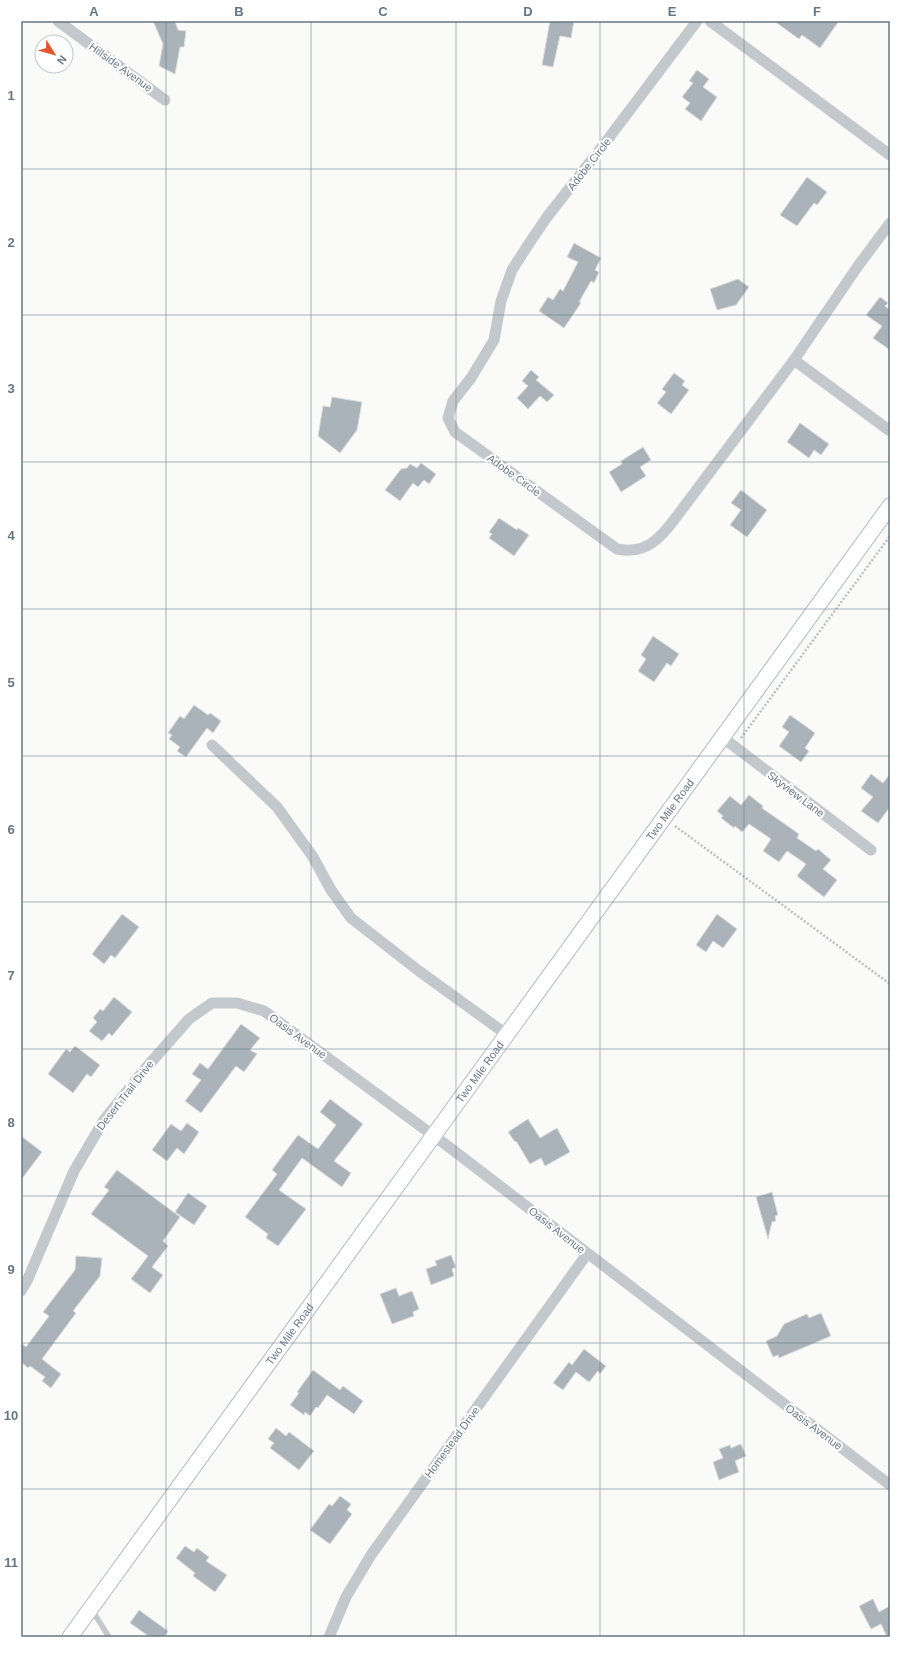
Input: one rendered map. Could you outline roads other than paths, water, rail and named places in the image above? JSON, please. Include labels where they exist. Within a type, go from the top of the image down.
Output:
[{"type":"main road","name":"Two Mile Road","points":[[70,1637],[432,1135],[890,506]]},
{"type":"street","name":"Hillside Avenue","points":[[58,21],[165,100]]},
{"type":"street","name":"Adobe Circle","points":[[698,21],[606,143],[547,217],[512,270],[503,294],[494,340],[471,378],[453,400],[448,418],[455,432],[616,549],[628,551],[638,550],[654,542],[668,528],[794,360],[858,266],[890,223]]},
{"type":"street","points":[[710,21],[890,155]]},
{"type":"street","points":[[794,360],[890,431]]},
{"type":"street","name":"Skyview Lane","points":[[722,737],[871,850]]},
{"type":"street","points":[[212,744],[277,807],[313,857],[331,890],[351,918],[506,1034]]},
{"type":"street","name":"Oasis Avenue","points":[[212,1003],[237,1003],[264,1011],[432,1135],[890,1484]]},
{"type":"street","name":"Desert Trail Drive","points":[[21,1291],[27,1281],[74,1171],[104,1120],[144,1069],[189,1019],[212,1003]]},
{"type":"street","name":"Homestead Drive","points":[[329,1637],[346,1597],[371,1555],[587,1254]]},
{"type":"lane","points":[[90,1608],[109,1637]]}]
